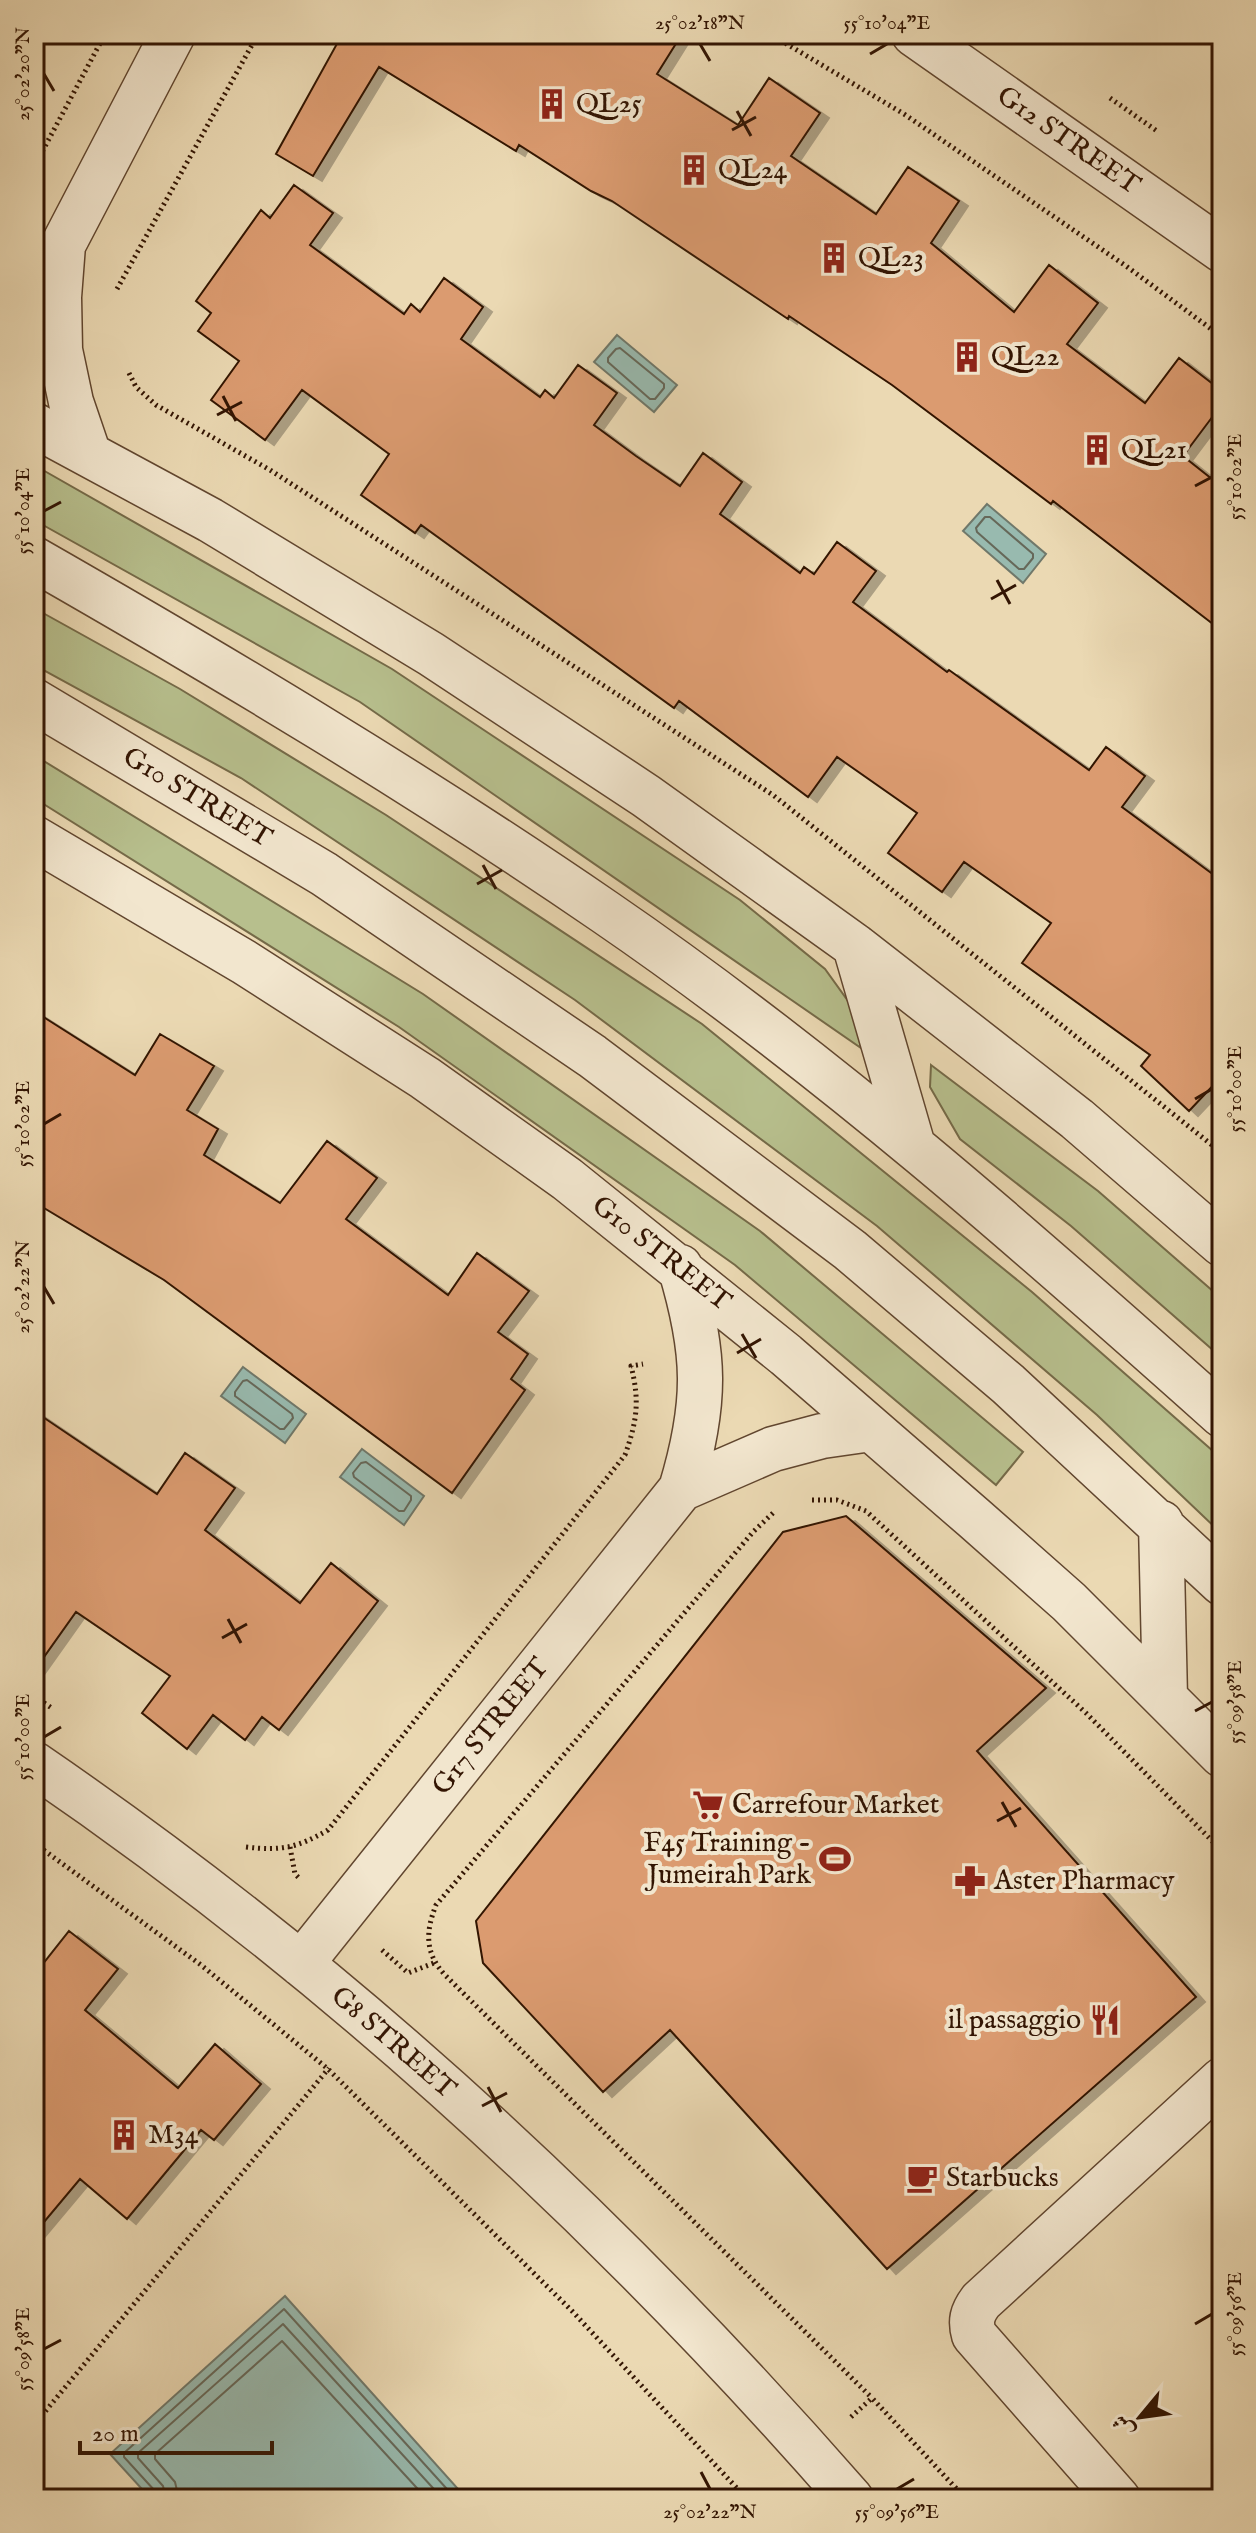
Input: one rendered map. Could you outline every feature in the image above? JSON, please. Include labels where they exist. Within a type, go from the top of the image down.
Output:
[{"type":"street","points":[[88,452],[71,402],[60,350],[59,297],[49,257],[173,34]]},
{"type":"street","name":"G12 STREET","points":[[914,34],[1222,250]]},
{"type":"street","points":[[34,425],[210,520],[431,654],[646,796],[855,946],[1077,1119],[1222,1244]]},
{"type":"street","points":[[34,559],[233,673],[447,807],[607,913],[762,1027],[913,1146],[1049,1260],[1222,1415]]},
{"type":"street","name":"G10 STREET","points":[[34,701],[324,874],[592,1056],[850,1250],[1008,1384],[1222,1583]]},
{"type":"street","name":"G10 STREET","points":[[34,838],[244,962],[425,1078],[567,1179],[680,1267],[1069,1602],[1222,1755]]},
{"type":"street","points":[[855,946],[913,1146]]},
{"type":"street","name":"G17 STREET","points":[[301,1964],[681,1489],[694,1445],[701,1401],[700,1355],[693,1310],[680,1267]]},
{"type":"street","name":"G17 STREET","points":[[681,1489],[773,1449],[822,1436],[871,1429]]},
{"type":"street","points":[[1161,1523],[1165,1697]]},
{"type":"street","name":"G8 STREET","points":[[34,1764],[103,1812],[301,1964],[368,2020],[524,2161],[642,2276],[851,2499]]},
{"type":"street","points":[[1118,2499],[974,2335],[971,2323],[974,2310],[1222,2080]]},
{"type":"path","points":[[34,167],[105,34]]},
{"type":"path","points":[[115,302],[116,292],[258,34]]},
{"type":"path","points":[[770,34],[904,114],[1126,266],[1222,337]]},
{"type":"path","points":[[66,376],[92,385],[129,373],[124,362]]},
{"type":"path","points":[[241,1847],[273,1851],[301,1845],[328,1830],[625,1455],[634,1429],[638,1395],[631,1366],[700,1355]]},
{"type":"path","points":[[805,1500],[837,1500],[866,1511],[1086,1713],[1222,1851]]},
{"type":"path","points":[[776,1510],[753,1532],[436,1905],[429,1923],[427,1945],[434,1963],[446,1976],[872,2398],[966,2499]]},
{"type":"path","points":[[34,1696],[58,1712]]},
{"type":"path","points":[[34,1843],[201,1965],[328,2069],[572,2311],[747,2499]]},
{"type":"path","points":[[34,2425],[368,2020]]},
{"type":"path","points":[[811,2453],[872,2398]]},
{"type":"green space","points":[[34,465],[392,669],[740,900],[825,969],[853,1008],[861,1048],[360,702],[34,520]]},
{"type":"green space","points":[[34,608],[180,689],[386,815],[702,1024],[1032,1292],[1222,1459],[1222,1534],[1097,1415],[877,1226],[575,1000],[241,778],[34,665]]},
{"type":"green space","points":[[34,755],[423,994],[760,1231],[1023,1452],[996,1485],[735,1265],[399,1027],[34,798]]},
{"type":"green space","points":[[931,1065],[1098,1191],[1222,1299],[1222,1358],[1071,1226],[960,1139],[930,1087]]},
{"type":"water","points":[[617,335],[677,385],[654,412],[594,362]]},
{"type":"water","points":[[987,504],[1046,554],[1023,583],[963,531]]},
{"type":"water","points":[[243,1367],[306,1414],[285,1443],[221,1396]]},
{"type":"water","points":[[362,1449],[424,1496],[404,1525],[340,1477]]},
{"type":"water","points":[[285,2296],[467,2499],[151,2499],[110,2454]]},
{"type":"building","points":[[324,34],[682,34],[657,74],[738,125],[769,78],[820,113],[791,156],[876,214],[908,167],[959,201],[931,243],[1014,312],[1049,265],[1098,303],[1067,344],[1145,403],[1179,358],[1222,391],[1222,404],[1183,456],[1222,487],[1222,631],[1053,501],[1051,504],[892,385],[789,316],[788,319],[612,201],[519,145],[516,151],[379,67],[313,176],[276,154],[338,42]]},
{"type":"building","points":[[294,185],[333,213],[310,245],[404,314],[411,304],[420,312],[444,278],[483,307],[461,339],[540,397],[545,390],[554,398],[578,365],[617,393],[594,425],[636,456],[680,486],[703,453],[742,482],[720,514],[800,573],[804,567],[814,574],[837,542],[876,571],[853,602],[947,672],[949,670],[1089,770],[1106,747],[1145,776],[1122,807],[1222,881],[1222,1076],[1189,1111],[1141,1066],[1150,1055],[1022,963],[1051,923],[964,862],[942,892],[888,853],[917,813],[837,757],[808,797],[679,701],[674,708],[421,525],[415,533],[361,495],[389,454],[302,390],[265,440],[211,400],[239,361],[198,331],[211,313],[196,301],[261,210],[270,218]]},
{"type":"building","points":[[34,1011],[135,1075],[160,1034],[214,1066],[187,1110],[218,1129],[204,1155],[280,1203],[327,1141],[377,1178],[346,1219],[448,1295],[477,1253],[529,1291],[498,1332],[528,1354],[511,1379],[525,1390],[452,1493],[164,1280],[34,1202]]},
{"type":"building","points":[[34,1411],[157,1494],[185,1453],[235,1488],[205,1530],[300,1603],[331,1563],[378,1601],[279,1730],[262,1717],[245,1740],[213,1715],[187,1749],[142,1713],[170,1676],[76,1612],[34,1671]]},
{"type":"building","points":[[846,1516],[1046,1688],[977,1751],[1196,1997],[887,2269],[670,2030],[603,2092],[483,1963],[476,1921],[783,1532]]},
{"type":"building","name":"M34","points":[[69,1931],[118,1969],[85,2010],[178,2088],[215,2044],[261,2084],[214,2140],[201,2130],[127,2219],[80,2179],[34,2234],[34,1967],[38,1970]]},
{"type":"place","name":"QL25","points":[[552,104]]},
{"type":"place","name":"QL24","points":[[694,170]]},
{"type":"place","name":"QL23","points":[[834,258]]},
{"type":"place","name":"QL22","points":[[967,357]]},
{"type":"place","name":"QL21","points":[[1097,450]]},
{"type":"place","name":"Carrefour Market","points":[[708,1805]]},
{"type":"place","name":"F45 Training - Jumeirah Park","points":[[835,1859]]},
{"type":"place","name":"Aster Pharmacy","points":[[970,1881]]},
{"type":"place","name":"il passaggio","points":[[1105,2020]]},
{"type":"place","name":"M34","points":[[124,2135]]},
{"type":"place","name":"Starbucks","points":[[922,2178]]}]
